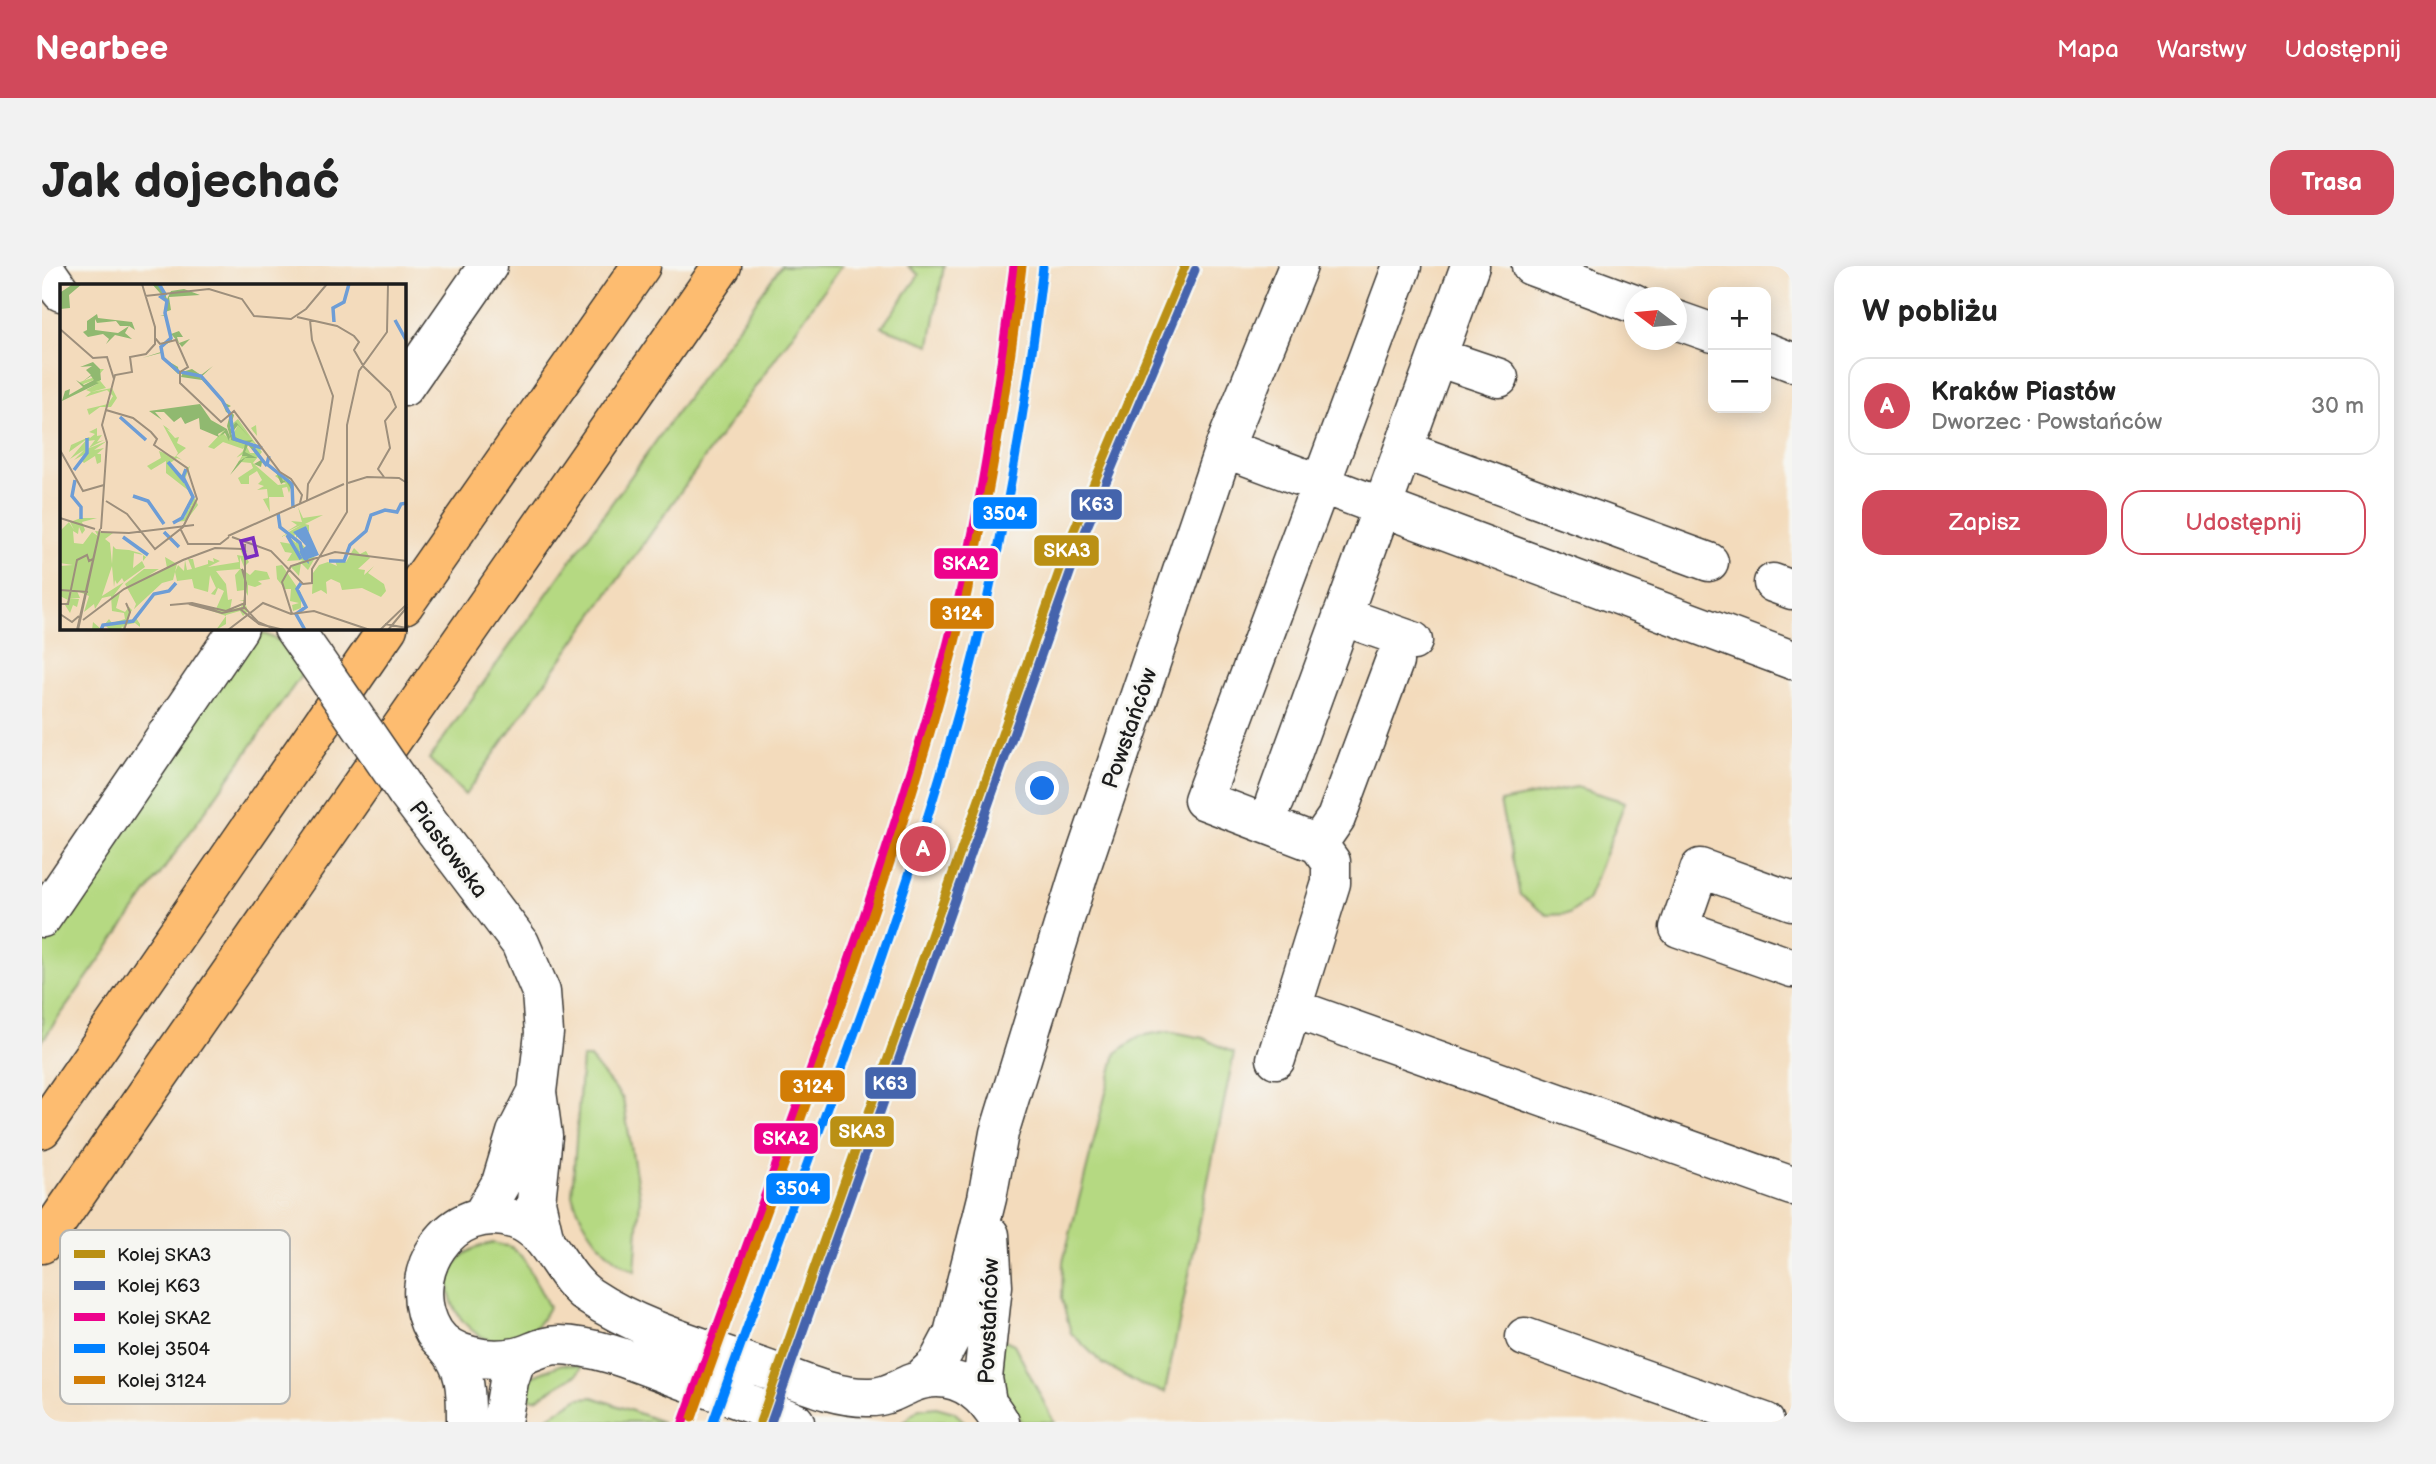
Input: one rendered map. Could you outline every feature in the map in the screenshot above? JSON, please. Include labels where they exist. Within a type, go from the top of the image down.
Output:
[{"type":"highway","points":[[406,602],[640,266]]},
{"type":"highway","points":[[42,1244],[722,266]]},
{"type":"highway","points":[[42,1129],[387,630]]},
{"type":"street","points":[[43,266],[60,291]]},
{"type":"street","points":[[406,384],[488,266]]},
{"type":"street","name":"Powstańców","points":[[897,1398],[937,1364],[953,1334],[987,1198],[999,1133],[1069,904],[1224,448],[1298,266]]},
{"type":"street","points":[[1276,1059],[1333,874],[1331,862],[1318,844],[1203,800],[1402,266]]},
{"type":"street","points":[[1275,801],[1470,266]]},
{"type":"street","points":[[1531,266],[1624,300]]},
{"type":"street","points":[[1687,324],[1708,331]]},
{"type":"street","points":[[1771,354],[1792,362]]},
{"type":"street","points":[[1437,356],[1499,378]]},
{"type":"street","points":[[1224,448],[1381,509],[1792,660]]},
{"type":"street","points":[[1403,450],[1709,562]]},
{"type":"street","points":[[1318,844],[1336,818],[1403,652],[1342,616]]},
{"type":"street","points":[[42,918],[238,630]]},
{"type":"street","name":"Piastowska","points":[[304,643],[406,792],[529,958],[541,992],[544,1019],[537,1092],[543,1136],[536,1202],[545,1241]]},
{"type":"street","points":[[1792,901],[1700,868],[1679,928],[1792,968]]},
{"type":"street","points":[[1292,1008],[1792,1186]]},
{"type":"street","name":"Piastowska","points":[[481,1217],[501,1183],[516,1133],[537,1092]]},
{"type":"street","name":"Powstańców","points":[[987,1198],[993,1286],[983,1378],[994,1412]]},
{"type":"street","points":[[466,1422],[465,1378],[456,1357],[432,1329],[422,1289],[426,1266],[435,1248],[450,1232],[481,1217],[501,1216],[520,1221],[545,1241],[568,1278],[593,1298],[640,1322],[820,1388],[862,1397],[897,1398],[939,1378],[960,1382],[994,1412]]},
{"type":"street","points":[[502,1422],[509,1381],[527,1353],[551,1336],[567,1312],[570,1296],[568,1278]]},
{"type":"street","points":[[1525,1337],[1765,1422]]},
{"type":"street","points":[[446,1346],[478,1357],[527,1353],[552,1345],[577,1346],[626,1359],[794,1422]]},
{"type":"green space","points":[[781,266],[841,266],[465,795],[429,759]]},
{"type":"green space","points":[[908,266],[944,266],[930,345],[882,327],[919,275]]},
{"type":"green space","points":[[265,634],[280,641],[303,673],[42,1041],[42,946],[249,639]]},
{"type":"green space","points":[[1576,787],[1625,802],[1587,901],[1569,914],[1547,915],[1520,895],[1500,802]]},
{"type":"green space","points":[[1168,1031],[1203,1038],[1234,1053],[1165,1392],[1141,1385],[1103,1364],[1071,1333],[1062,1300],[1063,1262],[1116,1053],[1140,1036]]},
{"type":"green space","points":[[582,1058],[590,1058],[623,1099],[640,1199],[635,1271],[614,1258],[596,1240],[572,1195]]},
{"type":"green space","points":[[493,1243],[511,1247],[524,1259],[549,1307],[527,1334],[504,1342],[481,1336],[462,1320],[451,1298],[450,1275],[463,1255]]},
{"type":"green space","points":[[998,1337],[1014,1344],[1054,1422],[1021,1422],[1000,1383]]},
{"type":"green space","points":[[562,1364],[582,1366],[577,1374],[536,1399],[517,1398],[533,1376]]},
{"type":"green space","points":[[593,1397],[663,1422],[540,1422],[579,1398]]},
{"type":"green space","points":[[936,1407],[954,1412],[965,1422],[903,1422],[919,1409]]},
{"type":"rail line","name":"SKA2","points":[[683,1422],[880,869],[937,683],[974,528],[1014,266]]},
{"type":"rail line","name":"3124","points":[[692,1418],[856,964],[916,780],[943,687],[981,531],[991,478],[1022,266]]},
{"type":"rail line","name":"SKA3","points":[[760,1422],[1072,535],[1185,266]]},
{"type":"rail line","name":"3504","points":[[713,1422],[878,967],[909,875],[965,689],[1012,480],[1043,267]]},
{"type":"rail line","name":"K63","points":[[771,1422],[1082,539],[1195,270]]},
{"type":"place","name":"Kraków Piastów","points":[[923,849]]}]
